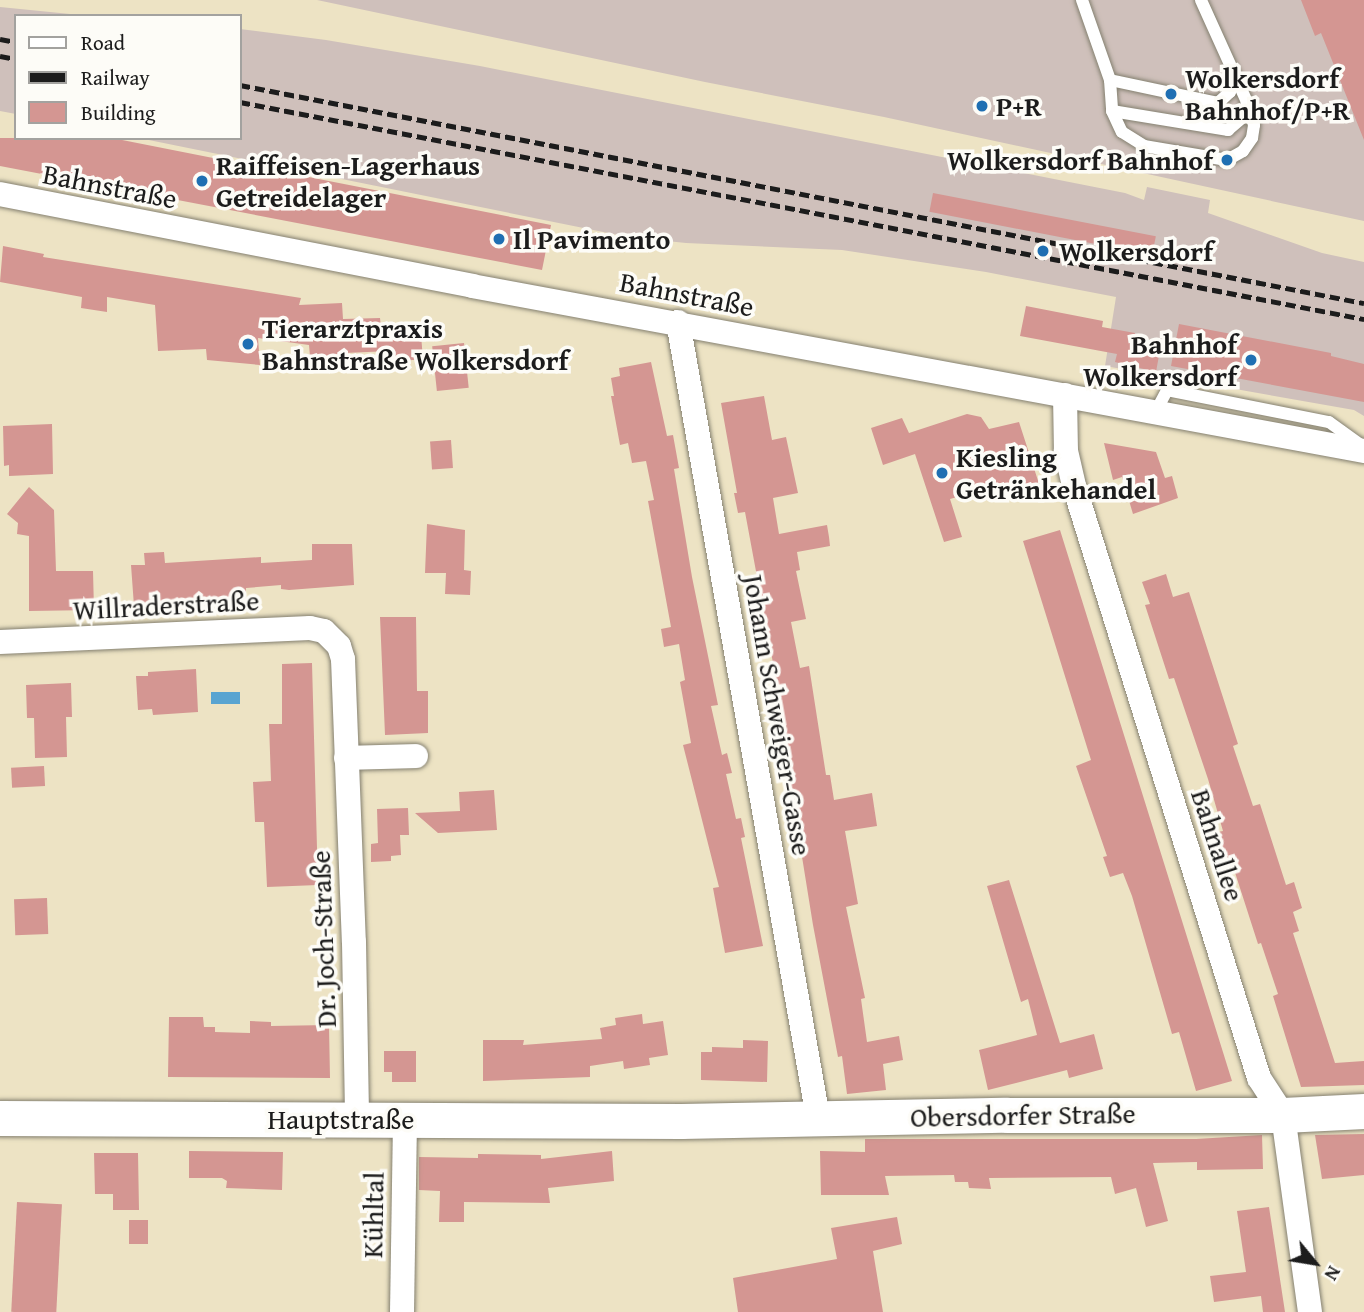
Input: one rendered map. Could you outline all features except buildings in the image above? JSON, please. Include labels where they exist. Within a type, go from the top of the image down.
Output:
[{"type":"main road","name":"Obersdorfer Straße","points":[[681,1121],[1149,1113],[1283,1115],[1364,1111]]},
{"type":"main road","name":"Hauptstraße","points":[[0,1118],[681,1121]]},
{"type":"street","name":"Bahnstraße","points":[[0,194],[472,286],[1156,411],[1233,414],[1364,449]]},
{"type":"street","name":"Johann Schweiger-Gasse","points":[[678,322],[818,1118]]},
{"type":"street","name":"Bahnallee","points":[[1065,394],[1066,451],[1075,489],[1259,1078],[1283,1115],[1310,1312]]},
{"type":"street","name":"Willraderstraße","points":[[0,642],[310,628],[332,637]]},
{"type":"street","name":"Dr. Joch-Straße","points":[[332,637],[339,646],[343,659],[354,942],[357,1119]]},
{"type":"street","points":[[346,758],[416,756]]},
{"type":"street","name":"Kühltal","points":[[402,1312],[405,1119]]},
{"type":"lane","points":[[1082,0],[1110,80],[1112,111],[1122,132],[1144,146],[1227,160],[1243,151],[1252,138],[1254,125],[1247,102],[1201,0]]},
{"type":"lane","points":[[1110,80],[1218,103],[1230,92],[1235,75]]},
{"type":"lane","points":[[1112,111],[1228,130],[1243,117],[1247,102]]},
{"type":"shaded area","points":[[317,0],[1364,0],[1364,221],[884,117]]},
{"type":"shaded area","points":[[0,7],[70,14],[14,14],[14,114],[0,111]]},
{"type":"shaded area","points":[[242,29],[326,40],[480,66],[1125,193],[1144,200],[1147,187],[1210,200],[1208,213],[1322,253],[1364,262],[1364,416],[1354,410],[1105,366],[1116,297],[986,272],[842,250],[686,243],[628,237],[149,140],[242,140]]},
{"type":"water","points":[[211,692],[240,692],[240,704],[211,704]]},
{"type":"railway","points":[[0,39],[14,42]]},
{"type":"railway","points":[[0,56],[14,59]]},
{"type":"railway","points":[[242,85],[1364,303]]},
{"type":"railway","points":[[242,102],[1364,319]]},
{"type":"place","name":"Wolkersdorf Bahnhof/P+R","points":[[1171,94]]},
{"type":"place","name":"P+R","points":[[982,106]]},
{"type":"place","name":"Wolkersdorf Bahnhof","points":[[1227,160]]},
{"type":"place","name":"Raiffeisen-Lagerhaus Getreidelager","points":[[202,181]]},
{"type":"place","name":"Il Pavimento","points":[[499,239]]},
{"type":"place","name":"Wolkersdorf","points":[[1043,251]]},
{"type":"place","name":"Tierarztpraxis Bahnstraße Wolkersdorf","points":[[248,344]]},
{"type":"place","name":"Bahnhof Wolkersdorf","points":[[1251,360]]},
{"type":"place","name":"Kiesling Getränkehandel","points":[[942,473]]}]
